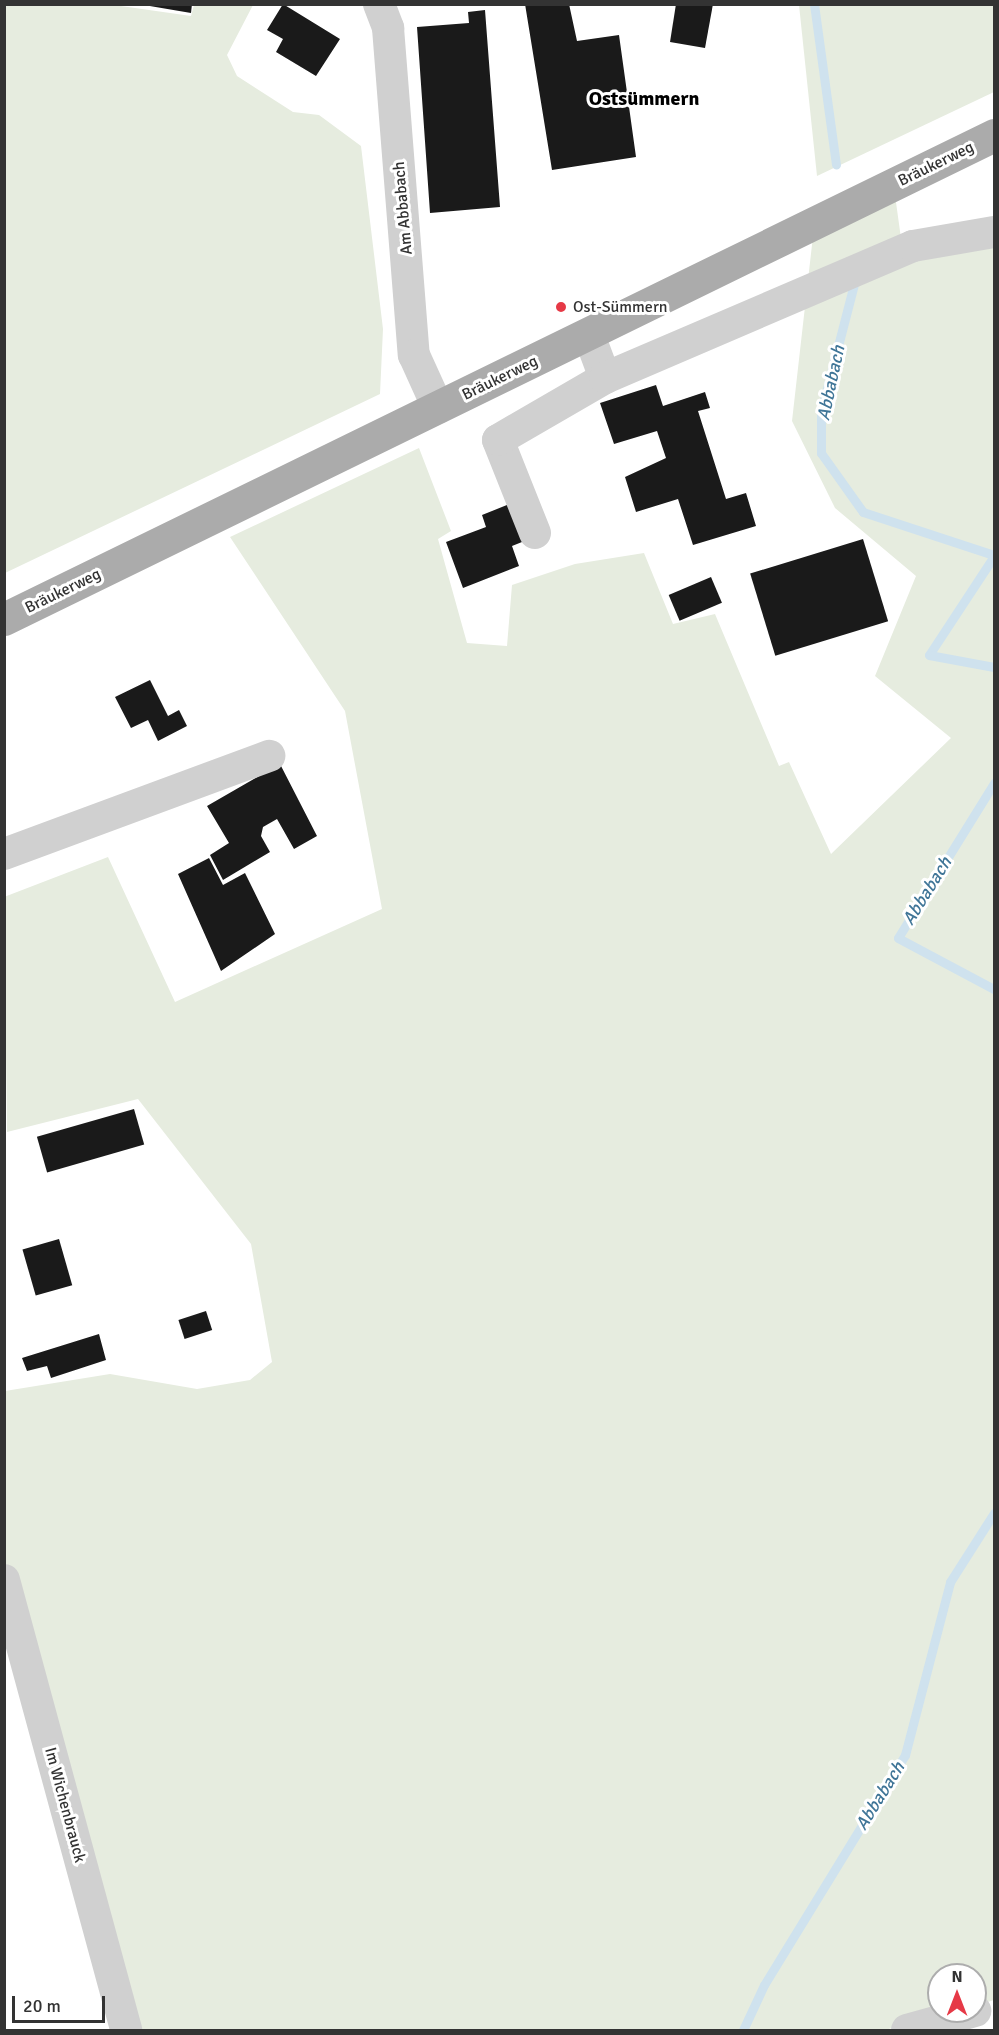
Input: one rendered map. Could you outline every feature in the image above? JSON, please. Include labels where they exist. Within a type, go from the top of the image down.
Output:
[{"type":"main road","name":"Bräukerweg","points":[[4,619],[994,135]]},
{"type":"street","name":"Am Abbabach","points":[[379,4],[388,28],[414,355],[438,408]]},
{"type":"street","points":[[535,533],[498,440],[605,378],[913,246],[994,232]]},
{"type":"street","points":[[589,335],[605,378]]},
{"type":"street","points":[[4,854],[269,756]]},
{"type":"street","name":"Im Wichenbrauck","points":[[4,1580],[126,2031]]},
{"type":"street","points":[[907,2031],[934,2023]]},
{"type":"shaded area","points":[[5,4],[114,5],[191,16],[194,5],[253,5],[227,55],[237,76],[293,112],[319,115],[361,146],[383,329],[380,394],[5,573]]},
{"type":"shaded area","points":[[799,5],[994,5],[994,92],[817,176]]},
{"type":"shaded area","points":[[895,195],[904,260],[994,240],[994,2000],[987,2002],[987,1963],[927,1963],[927,2019],[885,2030],[120,2030],[5,1606],[5,1391],[110,1374],[197,1389],[250,1380],[272,1362],[251,1244],[138,1099],[7,1132],[4,897],[108,857],[175,1002],[382,909],[345,711],[230,537],[419,448],[451,531],[438,539],[467,643],[507,646],[512,585],[575,564],[644,553],[673,624],[715,614],[779,766],[789,762],[831,854],[951,738],[875,676],[916,576],[835,508],[792,421],[813,236]]},
{"type":"building","points":[[138,4],[192,4],[191,13]]},
{"type":"building","points":[[283,4],[340,39],[316,76],[276,52],[283,39],[267,30]]},
{"type":"building","points":[[525,4],[569,4],[577,41],[619,35],[636,157],[552,170]]},
{"type":"building","points":[[676,4],[713,4],[705,48],[670,42]]},
{"type":"building","points":[[485,10],[500,207],[430,213],[417,27],[469,23],[468,12]]},
{"type":"building","points":[[656,385],[663,406],[705,392],[710,408],[698,411],[726,499],[746,493],[756,526],[693,545],[678,499],[636,512],[625,477],[666,458],[657,431],[614,444],[600,403]]},
{"type":"building","points":[[512,503],[527,540],[512,546],[519,566],[463,588],[446,542],[486,527],[482,515]]},
{"type":"building","points":[[863,539],[888,621],[775,656],[750,573]]},
{"type":"building","points":[[711,577],[722,603],[680,621],[669,595]]},
{"type":"building","points":[[150,680],[168,716],[179,710],[187,726],[158,741],[148,720],[131,728],[115,697]]},
{"type":"building","points":[[280,764],[317,836],[294,849],[277,819],[263,827],[261,836],[270,852],[223,880],[210,855],[229,843],[207,806]]},
{"type":"building","points":[[209,858],[223,885],[245,873],[275,934],[221,971],[178,874]]},
{"type":"building","points":[[134,1109],[144,1145],[47,1172],[37,1137]]},
{"type":"building","points":[[59,1239],[72,1285],[36,1296],[22,1249]]},
{"type":"building","points":[[206,1311],[212,1330],[185,1339],[178,1320]]},
{"type":"building","points":[[99,1334],[106,1360],[51,1378],[47,1366],[27,1371],[22,1358]]},
{"type":"waterway","name":"Abbabach","points":[[814,4],[836,164]]},
{"type":"waterway","name":"Abbabach","points":[[854,284],[821,412],[821,453],[863,512],[994,555]]},
{"type":"waterway","name":"Abbabach","points":[[994,556],[929,655],[994,667]]},
{"type":"waterway","name":"Abbabach","points":[[994,783],[898,938],[994,989]]},
{"type":"waterway","name":"Abbabach","points":[[743,2030],[764,1985],[905,1755],[950,1582],[994,1513]]},
{"type":"place","name":"Ost-Sümmern","points":[[561,307]]},
{"type":"district","name":"Ostsümmern","points":[[644,98]]}]
